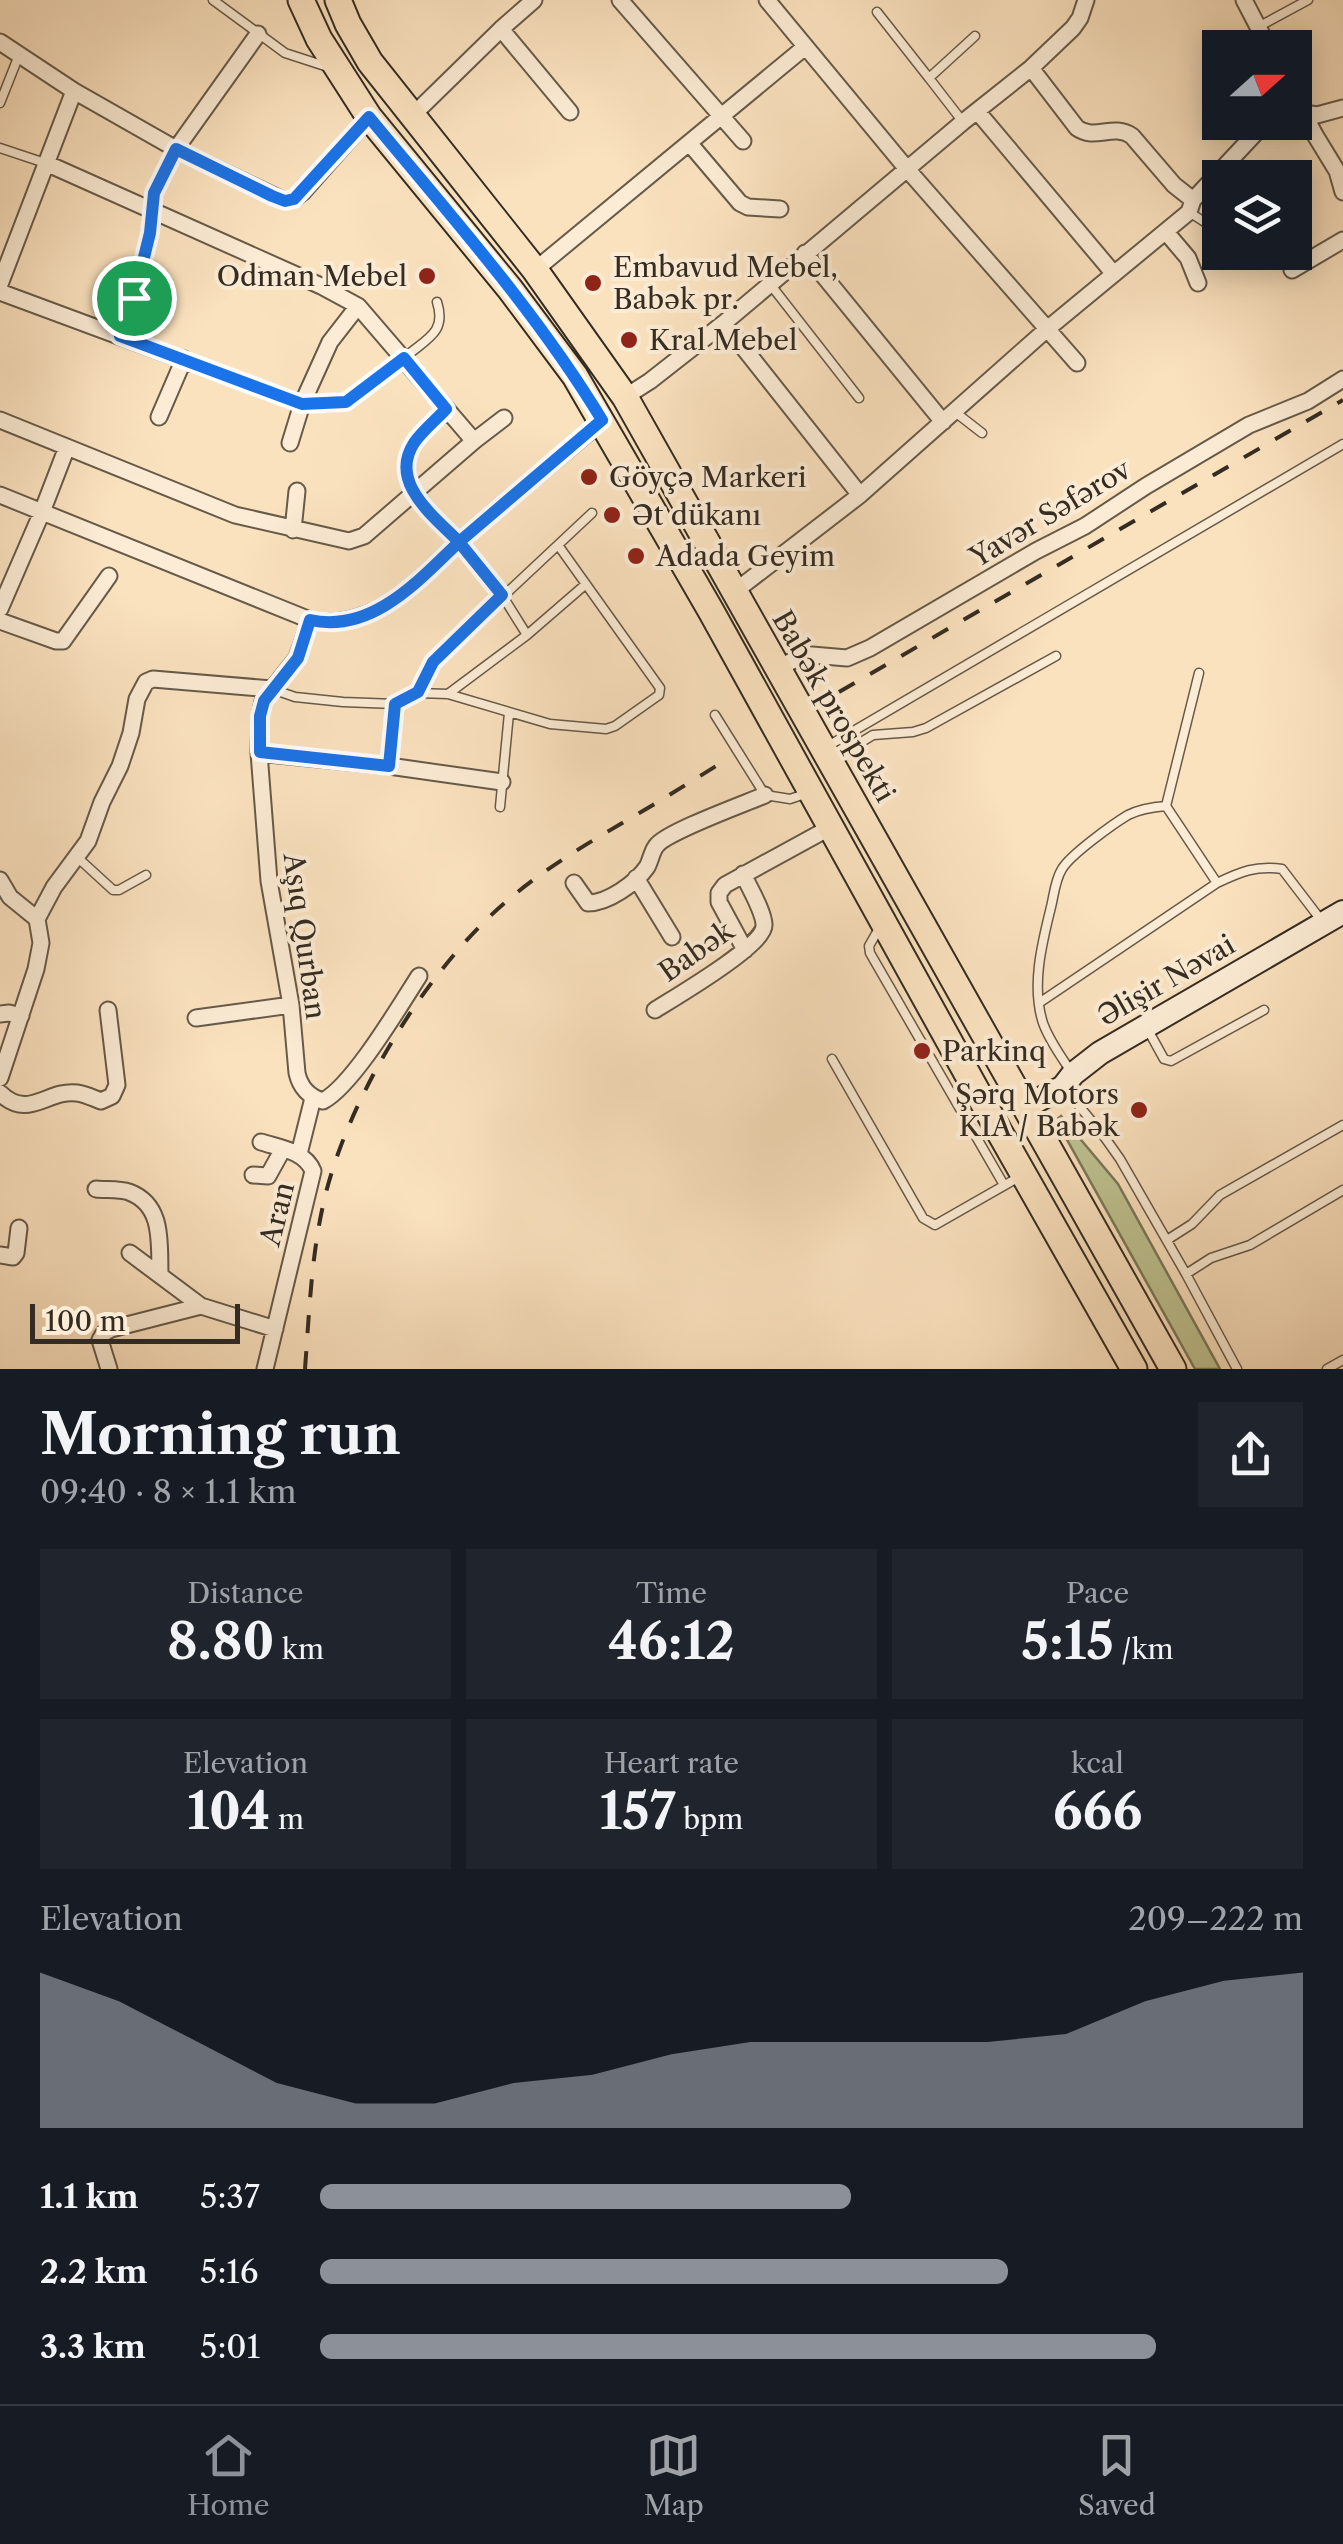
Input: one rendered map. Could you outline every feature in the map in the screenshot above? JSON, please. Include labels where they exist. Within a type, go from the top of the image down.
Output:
[{"type":"main road","points":[[301,0],[319,40],[369,117],[544,332],[602,420],[883,922],[1014,1180],[1134,1369]]},
{"type":"main road","name":"Babək prospekti","points":[[338,0],[370,62],[569,314],[625,397],[1173,1369]]},
{"type":"street","points":[[620,0],[743,141]]},
{"type":"street","points":[[768,0],[1077,363]]},
{"type":"street","points":[[625,397],[724,323],[1032,68],[1073,28],[1086,0]]},
{"type":"street","points":[[1244,0],[1260,30]]},
{"type":"street","points":[[412,116],[527,2]]},
{"type":"street","points":[[501,29],[570,112]]},
{"type":"street","points":[[120,336],[150,233],[154,193],[176,149],[258,34]]},
{"type":"street","points":[[0,42],[74,91],[176,149],[285,201],[294,199],[369,117]]},
{"type":"street","points":[[535,270],[806,48]]},
{"type":"street","points":[[1032,68],[1077,128],[1084,134],[1113,130],[1132,136],[1191,205]]},
{"type":"street","points":[[74,91],[0,288],[302,404],[346,402],[404,358]]},
{"type":"street","points":[[1312,114],[1343,108]]},
{"type":"street","points":[[977,111],[1114,274]]},
{"type":"street","points":[[1312,132],[1337,171],[1343,192]]},
{"type":"street","points":[[734,592],[860,494],[1046,330],[1166,232],[1250,140]]},
{"type":"street","points":[[690,144],[740,203],[780,209]]},
{"type":"street","points":[[48,164],[358,306],[474,441]]},
{"type":"street","points":[[1166,232],[1188,258],[1198,284]]},
{"type":"street","points":[[1312,258],[1343,240]]},
{"type":"street","points":[[805,253],[949,417]]},
{"type":"street","points":[[290,444],[302,404],[330,342],[358,306]]},
{"type":"street","points":[[724,323],[860,494]]},
{"type":"street","points":[[159,417],[184,359]]},
{"type":"street","name":"Yavər Səfərov","points":[[778,668],[812,655],[847,658],[870,648],[1085,526],[1250,425],[1308,401],[1343,379]]},
{"type":"street","points":[[446,409],[412,444],[407,481],[413,494],[459,542]]},
{"type":"street","points":[[0,420],[235,515],[356,540],[504,418]]},
{"type":"street","points":[[0,495],[310,620],[339,622],[382,607],[408,590],[602,420]]},
{"type":"street","points":[[0,609],[67,447]]},
{"type":"street","points":[[293,530],[297,491]]},
{"type":"street","points":[[0,564],[17,570]]},
{"type":"street","points":[[0,620],[64,641],[109,576]]},
{"type":"street","name":"Aşıq Qurban","points":[[310,620],[298,658],[264,701],[260,752],[269,882],[291,1005],[297,1073],[299,1083],[313,1098]]},
{"type":"street","points":[[0,1078],[38,956],[41,943],[37,919],[88,842],[120,766],[137,699],[146,682],[170,680],[272,690]]},
{"type":"street","points":[[260,752],[502,782]]},
{"type":"street","points":[[574,883],[588,903],[596,903],[625,888],[645,870],[655,846],[765,795]]},
{"type":"street","points":[[745,950],[718,902],[720,893],[744,874],[831,827]]},
{"type":"street","name":"Babək","points":[[655,1010],[745,950],[763,932],[764,923],[744,874]]},
{"type":"street","name":"Babək","points":[[636,878],[672,937]]},
{"type":"street","points":[[0,880],[5,900],[37,919]]},
{"type":"street","name":"Əlişir Nəvai","points":[[1025,1107],[1068,1080],[1100,1053],[1333,918]]},
{"type":"street","points":[[254,1175],[268,1176],[291,1151],[313,1098],[323,1101],[334,1095],[380,1036],[419,976]]},
{"type":"street","points":[[196,1018],[291,1005]]},
{"type":"street","points":[[0,1093],[16,1105],[77,1093],[100,1101],[112,1096],[118,1085],[108,1010]]},
{"type":"street","points":[[0,1014],[20,1016]]},
{"type":"street","name":"Aran","points":[[261,1142],[291,1151],[310,1163],[313,1171],[266,1369]]},
{"type":"street","points":[[96,1189],[128,1191],[155,1214],[160,1273]]},
{"type":"street","points":[[0,1255],[13,1257],[16,1253],[19,1228]]},
{"type":"street","points":[[130,1252],[202,1306],[276,1329]]},
{"type":"street","points":[[110,1369],[100,1340],[104,1333],[202,1306]]},
{"type":"lane","points":[[213,0],[285,54],[337,70]]},
{"type":"lane","points":[[1258,27],[1308,0]]},
{"type":"lane","points":[[877,12],[963,122]]},
{"type":"lane","points":[[930,78],[975,36]]},
{"type":"lane","points":[[0,103],[19,56]]},
{"type":"lane","points":[[0,148],[48,164]]},
{"type":"lane","points":[[1191,205],[1202,215]]},
{"type":"lane","points":[[770,284],[859,398]]},
{"type":"lane","points":[[404,358],[437,330],[442,316],[438,302]]},
{"type":"lane","points":[[949,417],[982,433]]},
{"type":"lane","points":[[828,754],[1343,444]]},
{"type":"lane","points":[[418,692],[433,662],[592,513]]},
{"type":"lane","points":[[459,542],[502,595],[527,635]]},
{"type":"lane","points":[[272,690],[295,697],[395,704],[418,692],[448,694],[550,724],[606,729],[614,726],[659,694],[660,688],[558,544]]},
{"type":"lane","points":[[448,694],[527,635],[586,584]]},
{"type":"lane","points":[[828,754],[874,736],[926,728],[1056,656]]},
{"type":"lane","points":[[1199,673],[1166,806],[1217,883]]},
{"type":"lane","points":[[389,766],[395,704]]},
{"type":"lane","points":[[500,807],[508,713]]},
{"type":"lane","points":[[715,714],[765,795],[790,799],[812,792]]},
{"type":"lane","points":[[1166,806],[1128,816],[1073,856],[1062,869],[1039,964],[1038,1003],[1068,1080],[1120,1159],[1238,1369]]},
{"type":"lane","points":[[77,857],[113,890],[146,875]]},
{"type":"lane","points":[[1038,1003],[1217,883],[1240,872],[1261,866],[1282,869],[1333,918]]},
{"type":"lane","points":[[1146,1026],[1164,1059],[1171,1061],[1264,1010]]},
{"type":"lane","points":[[832,1058],[929,1224],[1014,1180]]},
{"type":"lane","points":[[1167,1240],[1192,1224],[1220,1195],[1343,1124]]},
{"type":"lane","points":[[1186,1274],[1211,1258],[1250,1245],[1343,1190]]},
{"type":"lane","points":[[1327,1369],[1343,1360]]},
{"type":"green space","points":[[1061,1116],[1118,1184],[1220,1369],[1195,1369],[1056,1120]]},
{"type":"railway","points":[[839,692],[1343,400]]},
{"type":"railway","points":[[305,1369],[315,1249],[333,1169],[368,1084],[419,1001],[477,929],[524,887],[726,760]]},
{"type":"place","name":"Odman Mebel","points":[[427,276]]},
{"type":"place","name":"Embavud Mebel, Babək pr.","points":[[593,283]]},
{"type":"place","name":"Kral Mebel","points":[[629,340]]},
{"type":"place","name":"Göyçə Markeri","points":[[589,477]]},
{"type":"place","name":"Ət dükanı","points":[[612,515]]},
{"type":"place","name":"Adada Geyim","points":[[636,556]]},
{"type":"place","name":"Parkinq","points":[[922,1051]]},
{"type":"place","name":"Şərq Motors KIA / Babək","points":[[1139,1110]]},
{"type":"route","points":[[134,298],[120,336],[302,404],[346,402],[404,358],[446,409],[412,444],[407,481],[413,494],[459,542],[408,590],[382,607],[339,622],[310,620],[298,658],[264,701],[260,716],[260,752],[389,766],[395,704],[418,692],[433,662],[502,595],[459,542],[602,420],[544,332],[369,117],[303,192],[285,201],[176,149],[154,193],[150,233],[134,298]]}]
